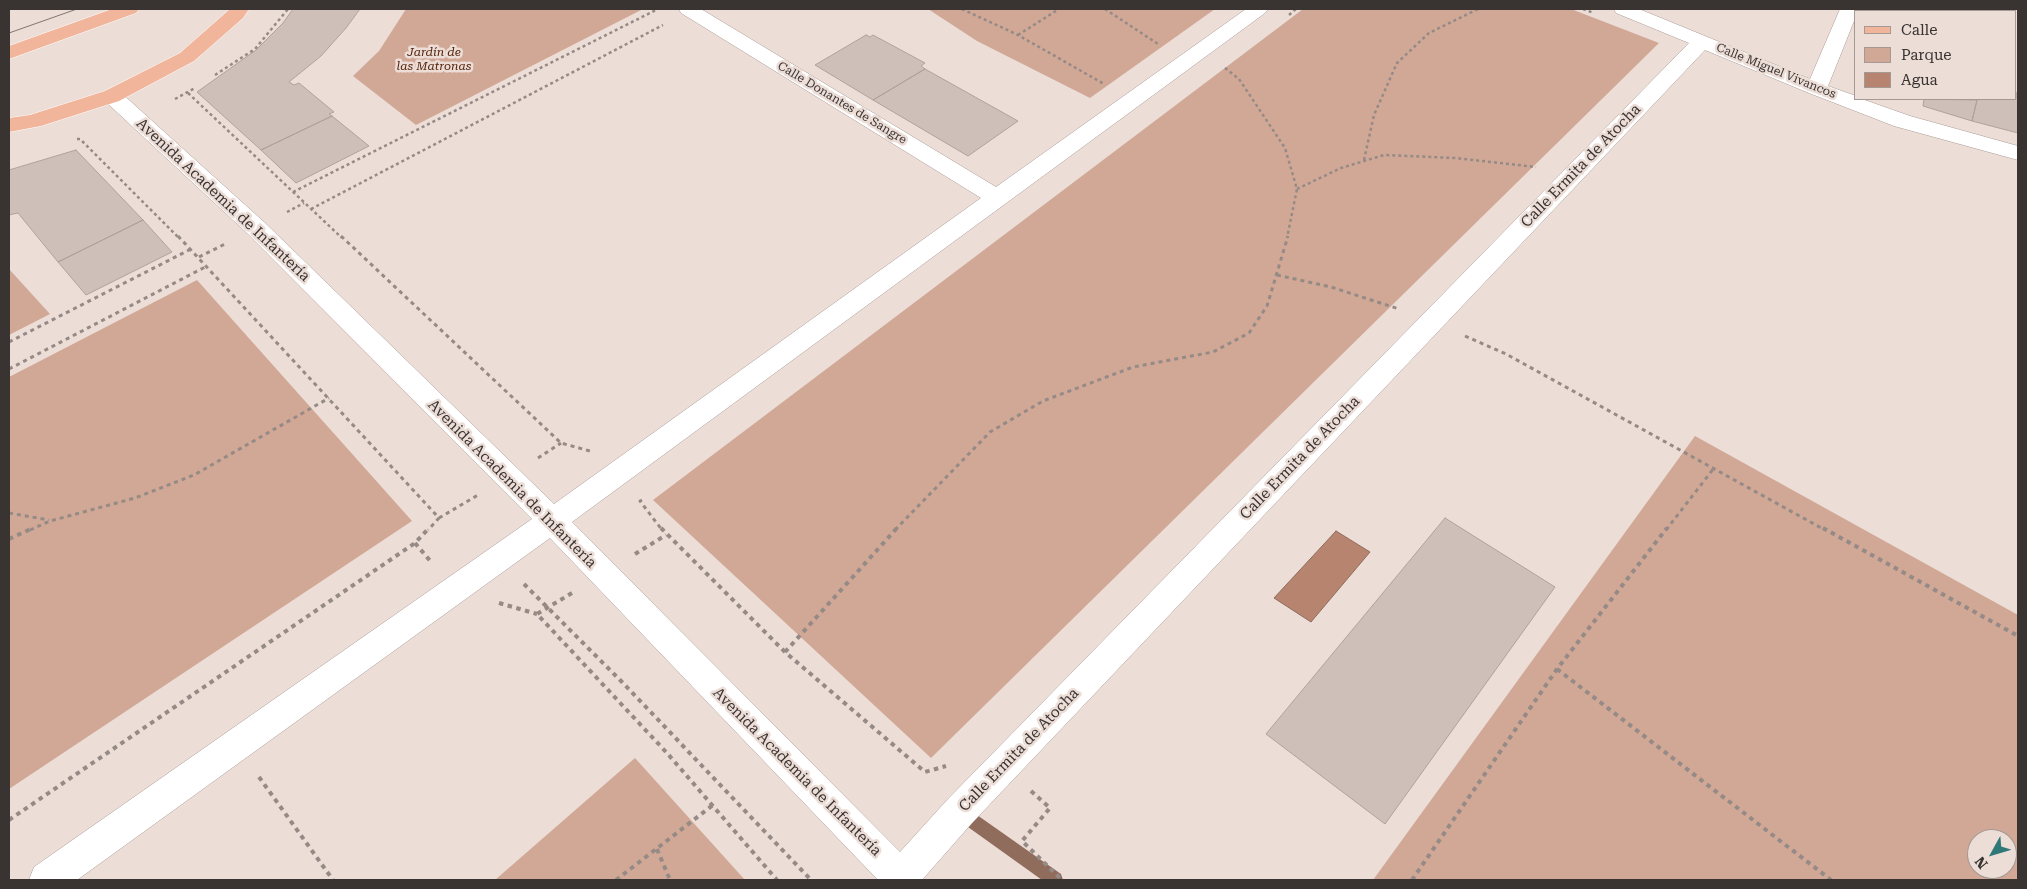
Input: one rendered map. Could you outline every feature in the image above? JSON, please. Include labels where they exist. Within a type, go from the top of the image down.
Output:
[{"type":"main road","points":[[9,52],[129,9]]},
{"type":"main road","points":[[9,125],[33,121],[112,96],[187,57],[236,14],[239,9]]},
{"type":"street","points":[[47,880],[552,521],[1258,9]]},
{"type":"street","name":"Calle Miguel Vivancos","points":[[1623,9],[1816,89],[1902,121],[2018,153]]},
{"type":"street","points":[[1816,89],[1849,9]]},
{"type":"street","name":"Calle Donantes de Sangre","points":[[689,10],[997,198]]},
{"type":"street","name":"Calle Ermita de Atocha","points":[[902,879],[1003,766],[1702,41]]},
{"type":"street","name":"Avenida Academia de Infantería","points":[[112,96],[256,228],[552,521],[902,879]]},
{"type":"path","points":[[293,192],[658,9]]},
{"type":"path","points":[[962,9],[1018,35],[1105,84]]},
{"type":"path","points":[[1018,35],[1059,9]]},
{"type":"path","points":[[1105,9],[1159,45]]},
{"type":"path","points":[[1110,11],[1116,9]]},
{"type":"path","points":[[1364,161],[1374,114],[1397,63],[1429,33],[1478,9]]},
{"type":"path","points":[[1583,9],[1601,16]]},
{"type":"path","points":[[311,209],[689,10]]},
{"type":"path","points":[[784,652],[915,508],[990,432],[1043,401],[1061,394],[1133,367],[1213,352],[1249,333],[1267,306],[1287,240],[1297,189],[1286,148],[1240,79],[1222,66]]},
{"type":"path","points":[[188,93],[561,444],[597,453]]},
{"type":"path","points":[[9,820],[415,543],[439,518],[191,249],[80,139],[70,141]]},
{"type":"path","points":[[1297,189],[1341,168],[1384,155],[1455,158],[1538,167],[1531,174]]},
{"type":"path","points":[[9,342],[191,249]]},
{"type":"path","points":[[9,369],[207,266]]},
{"type":"path","points":[[1277,275],[1331,287],[1398,309],[1432,321],[1506,354],[2018,636]]},
{"type":"path","points":[[1391,316],[1405,302]]},
{"type":"path","points":[[9,539],[50,520],[135,498],[194,475],[329,398]]},
{"type":"path","points":[[1412,880],[1557,669],[1714,468]]},
{"type":"path","points":[[647,496],[640,501],[666,534],[784,652],[925,772],[945,767],[952,760]]},
{"type":"path","points":[[9,513],[50,520]]},
{"type":"path","points":[[666,534],[537,614],[667,753],[777,880]]},
{"type":"path","points":[[498,559],[622,682],[811,880]]},
{"type":"path","points":[[1557,669],[1831,880]]},
{"type":"path","points":[[1003,766],[1050,808],[1022,841],[1062,880]]},
{"type":"path","points":[[259,776],[332,880]]},
{"type":"path","points":[[616,880],[713,805]]},
{"type":"path","points":[[657,849],[670,880]]},
{"type":"path","points":[[1054,880],[1058,876]]},
{"type":"green space","name":"Jardín de las Matronas","points":[[406,9],[643,9],[416,125],[353,76],[379,51]]},
{"type":"green space","points":[[928,9],[1215,9],[1090,98],[977,41]]},
{"type":"green space","points":[[1303,9],[1571,9],[1659,43],[931,758],[653,500]]},
{"type":"green space","points":[[9,269],[50,314],[9,335]]},
{"type":"green space","points":[[197,280],[412,521],[9,789],[9,377]]},
{"type":"green space","points":[[1695,436],[2018,615],[2018,880],[1373,880]]},
{"type":"green space","points":[[635,758],[745,880],[495,880]]},
{"type":"water","points":[[1336,531],[1370,552],[1311,622],[1274,598]]},
{"type":"building","points":[[293,9],[360,9],[321,56],[289,82],[294,85],[299,83],[334,112],[329,114],[332,116],[261,150],[197,92],[256,50],[283,23]]},
{"type":"building","points":[[866,35],[870,37],[873,35],[925,63],[921,66],[925,69],[873,100],[815,65]]},
{"type":"building","points":[[925,69],[1018,121],[968,156],[873,100]]},
{"type":"building","points":[[2018,93],[2018,133],[1972,121],[1977,100],[2017,100]]},
{"type":"building","points":[[1924,100],[1977,100],[1972,121],[1923,106]]},
{"type":"building","points":[[332,116],[369,146],[296,183],[261,150]]},
{"type":"building","points":[[76,150],[143,220],[58,262],[18,213],[9,215],[9,170]]},
{"type":"building","points":[[143,220],[172,252],[86,295],[58,262]]},
{"type":"building","points":[[1445,518],[1555,587],[1385,824],[1266,734]]},
{"type":"waterway","points":[[960,811],[1055,880]]},
{"type":"tram line","points":[[9,33],[77,9]]}]
